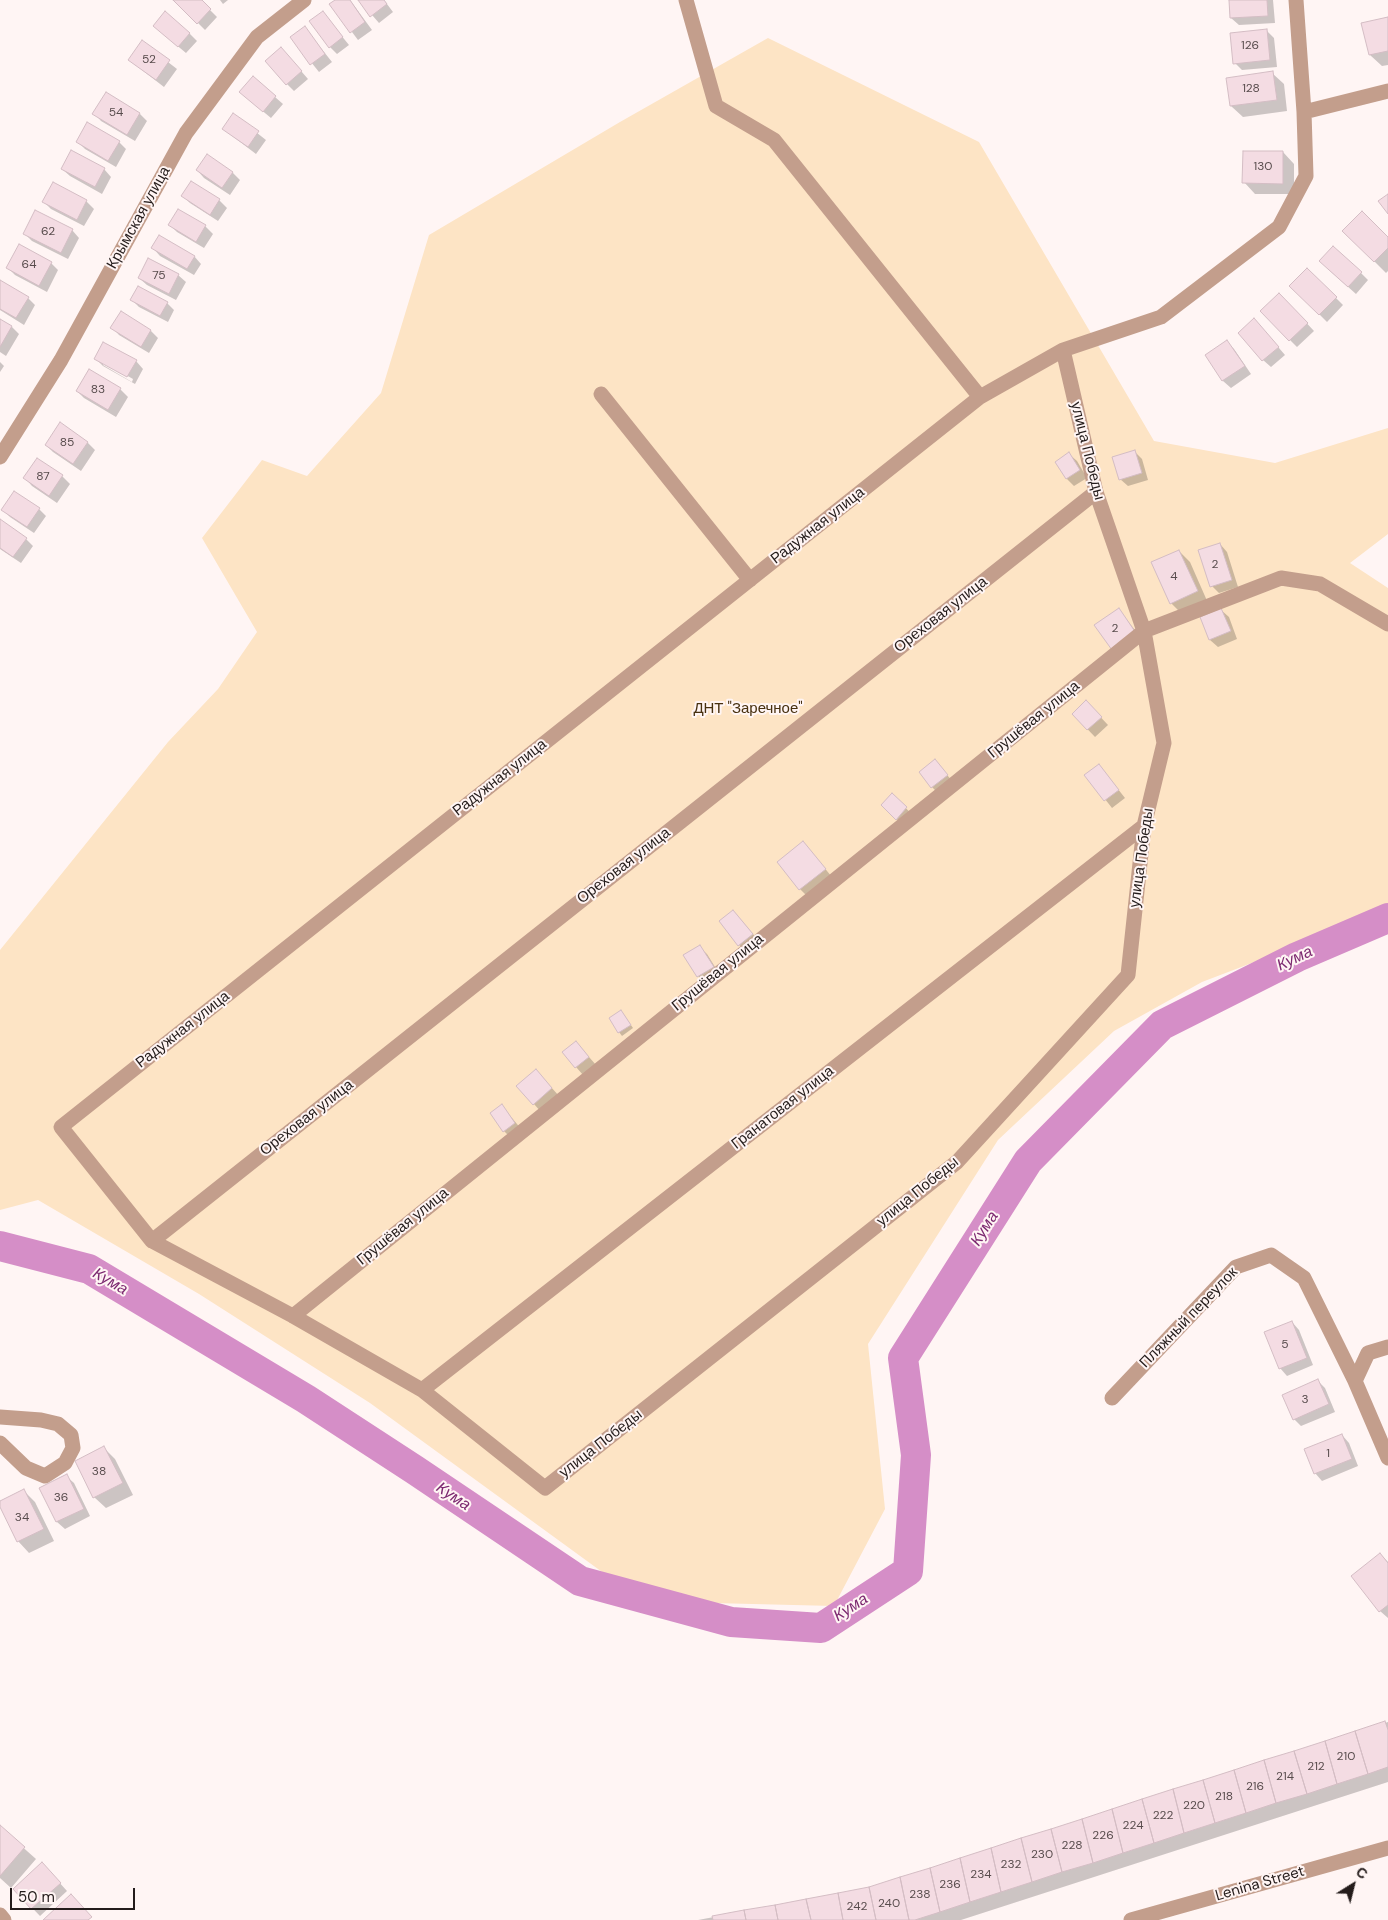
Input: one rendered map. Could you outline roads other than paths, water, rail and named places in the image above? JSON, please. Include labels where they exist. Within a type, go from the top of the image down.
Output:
[{"type":"street","name":"Крымская улица","points":[[0,457],[61,360],[186,133],[257,37],[304,0]]},
{"type":"street","points":[[686,0],[716,106],[774,140],[980,397]]},
{"type":"street","points":[[1063,350],[1161,317],[1279,227],[1306,176],[1304,112],[1296,0]]},
{"type":"street","points":[[1304,112],[1388,91]]},
{"type":"street","name":"Радужная улица","points":[[152,1241],[61,1127],[980,397],[1063,350]]},
{"type":"street","name":"улица Победы","points":[[422,1390],[545,1488],[957,1162],[1128,975],[1144,826],[1164,743],[1144,631],[1096,492],[1063,350]]},
{"type":"street","points":[[601,394],[750,580]]},
{"type":"street","name":"Ореховая улица","points":[[152,1241],[1096,492]]},
{"type":"street","name":"Грушёвая улица","points":[[292,1316],[1144,631],[1282,578],[1320,584],[1388,624]]},
{"type":"street","name":"Гранатовая улица","points":[[422,1390],[1144,826]]},
{"type":"street","points":[[152,1241],[292,1316],[422,1390]]},
{"type":"street","name":"Пляжный переулок","points":[[1112,1398],[1236,1267],[1271,1255],[1304,1278],[1355,1381],[1388,1458]]},
{"type":"street","points":[[1355,1381],[1368,1353],[1388,1346]]},
{"type":"street","points":[[0,1417],[41,1420],[58,1424],[71,1435],[73,1448],[65,1463],[45,1476],[26,1468],[0,1443]]},
{"type":"street","name":"Lenina Street","points":[[1131,1920],[1388,1848]]},
{"type":"street","points":[[0,1915],[4,1920]]},
{"type":"waterway","name":"Кума","points":[[0,1246],[89,1269],[306,1399],[580,1581],[731,1622],[821,1628],[908,1571],[916,1455],[903,1358],[1028,1161],[1162,1025],[1297,957],[1388,918]]},
{"type":"park label","name":"ДНТ \"Заречное\"","points":[[748,709]]}]
